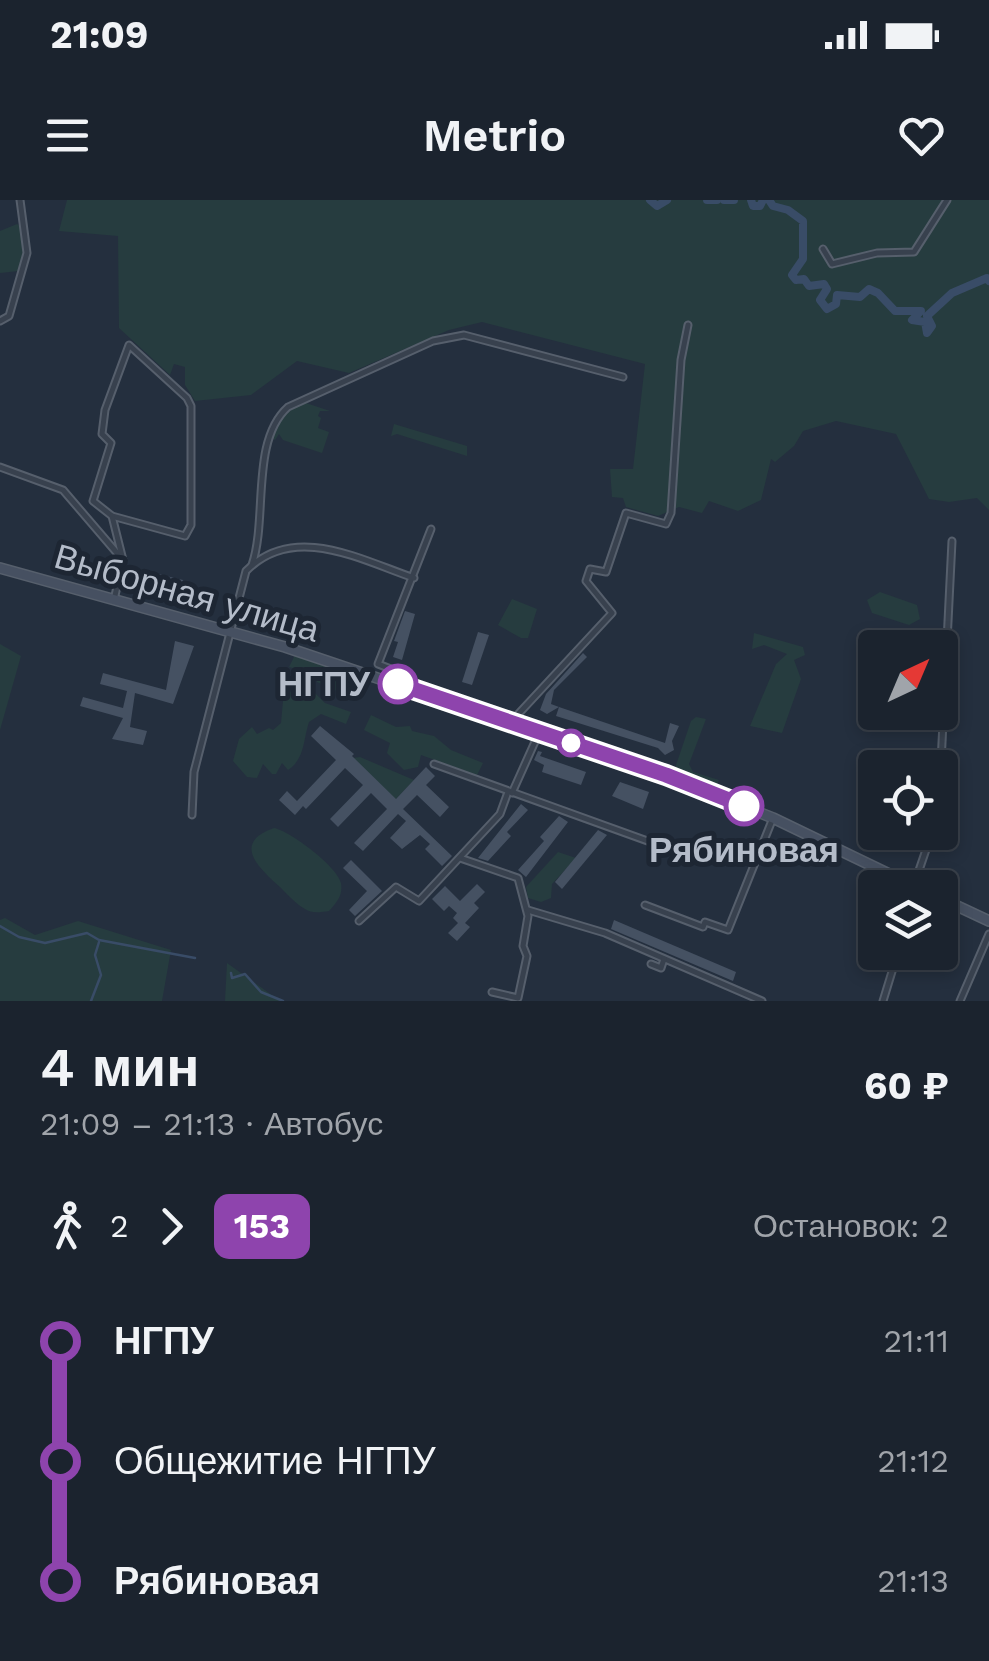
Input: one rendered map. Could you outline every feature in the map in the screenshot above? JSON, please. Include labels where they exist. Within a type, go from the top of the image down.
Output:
[{"type":"main road","name":"Выборная улица","points":[[0,568],[232,632],[666,775],[774,818],[881,870]]},
{"type":"main road","points":[[958,906],[989,921]]},
{"type":"street","points":[[0,322],[9,316],[27,253],[20,200]]},
{"type":"street","points":[[823,249],[832,264],[840,265],[876,253],[914,252],[947,200]]},
{"type":"street","points":[[510,723],[612,612],[586,581],[590,569],[606,572],[626,513],[666,524],[672,513],[681,360],[688,325]]},
{"type":"street","points":[[192,814],[194,772],[244,577],[258,548],[267,439],[274,421],[288,407],[433,341],[464,335],[623,377]]},
{"type":"street","points":[[112,516],[185,536],[192,524],[190,406],[187,398],[129,345],[105,410],[102,434],[110,442],[92,501],[112,516],[123,560],[114,600]]},
{"type":"street","points":[[0,467],[63,490],[123,560]]},
{"type":"street","points":[[400,685],[401,673],[378,664],[431,529]]},
{"type":"street","points":[[942,750],[952,540]]},
{"type":"street","points":[[252,565],[268,555],[318,545],[414,578]]},
{"type":"street","points":[[360,921],[396,887],[419,901],[460,858],[500,814],[540,732]]},
{"type":"street","points":[[434,764],[702,861]]},
{"type":"street","points":[[646,905],[703,926],[705,922],[728,930],[774,818]]},
{"type":"street","points":[[460,858],[518,878],[528,910],[523,946],[527,956],[518,998],[492,992]]},
{"type":"street","points":[[528,910],[571,920],[762,1001]]},
{"type":"street","points":[[960,1001],[989,934]]},
{"type":"street","points":[[654,968],[660,968],[664,959]]},
{"type":"street","points":[[883,1001],[892,970]]},
{"type":"green space","points":[[67,200],[989,200],[989,510],[977,498],[949,502],[929,499],[896,434],[836,421],[803,431],[794,446],[775,462],[771,459],[761,500],[738,511],[709,501],[702,513],[679,507],[658,516],[626,507],[623,498],[612,497],[610,469],[633,469],[645,364],[482,322],[449,330],[349,373],[297,361],[251,395],[195,401],[185,385],[185,367],[174,364],[170,375],[119,328],[118,236],[59,231]]},
{"type":"green space","points":[[17,224],[21,227],[24,252],[19,271],[0,273],[0,231]]},
{"type":"green space","points":[[303,402],[330,411],[320,411],[318,416],[318,428],[329,432],[322,453],[283,440],[279,434],[275,440],[271,437],[282,415]]},
{"type":"green space","points":[[394,424],[467,446],[467,456],[397,434],[391,436]]},
{"type":"green space","points":[[880,592],[917,605],[920,619],[909,625],[872,613],[867,600]]},
{"type":"green space","points":[[512,599],[537,609],[528,638],[498,625]]},
{"type":"green space","points":[[754,633],[803,647],[805,655],[794,660],[801,679],[782,733],[750,726],[776,664],[787,654],[764,645],[752,649]]},
{"type":"green space","points":[[0,644],[21,656],[0,730]]},
{"type":"green space","points":[[295,655],[360,678],[355,699],[317,682],[317,675],[289,667]]},
{"type":"green space","points":[[284,690],[303,696],[313,691],[325,703],[351,712],[346,724],[321,714],[309,722],[301,755],[288,770],[282,763],[272,774],[263,764],[257,778],[247,777],[233,761],[239,739],[252,727],[257,734],[273,730],[281,723]]},
{"type":"green space","points":[[371,715],[396,727],[410,726],[412,731],[434,736],[451,750],[483,763],[477,775],[421,755],[418,767],[404,770],[387,753],[390,743],[364,730]]},
{"type":"green space","points":[[696,717],[706,719],[689,764],[693,772],[719,780],[715,789],[674,771],[691,721]]},
{"type":"green space","points":[[360,757],[414,780],[393,802],[392,796],[353,758]]},
{"type":"green space","points":[[274,828],[312,850],[338,876],[341,892],[329,911],[308,911],[258,864],[251,848],[254,841]]},
{"type":"green space","points":[[558,852],[576,858],[552,884],[551,898],[541,902],[528,898],[526,887]]},
{"type":"green space","points":[[5,918],[35,935],[78,921],[171,950],[162,1001],[0,1001],[0,920]]},
{"type":"green space","points":[[227,963],[280,1001],[225,1001]]},
{"type":"building","points":[[154,573],[183,580],[178,597],[146,587]]},
{"type":"building","points":[[405,611],[415,614],[402,660],[393,657],[398,642],[394,641]]},
{"type":"building","points":[[478,632],[489,635],[472,685],[462,682]]},
{"type":"building","points":[[175,641],[194,646],[173,704],[135,693],[130,727],[147,731],[143,745],[112,739],[123,718],[80,706],[83,697],[123,708],[127,691],[100,684],[103,673],[166,690]]},
{"type":"building","points":[[583,653],[587,657],[554,690],[551,704],[559,707],[547,714],[540,710],[546,694]]},
{"type":"building","points":[[559,707],[665,743],[670,723],[679,726],[672,741],[674,750],[665,755],[658,748],[556,716]]},
{"type":"building","points":[[320,726],[354,754],[396,799],[426,767],[435,776],[426,785],[449,807],[440,817],[417,795],[403,809],[452,856],[442,866],[425,849],[430,844],[420,835],[402,849],[390,838],[406,821],[398,814],[363,851],[354,843],[387,809],[371,793],[338,827],[330,819],[363,785],[345,768],[306,809],[303,806],[295,815],[279,800],[287,791],[297,801],[336,760],[311,736]]},
{"type":"building","points":[[538,751],[542,752],[540,756],[586,772],[581,785],[542,772],[544,765],[534,760]]},
{"type":"building","points":[[620,782],[649,792],[643,809],[612,796]]},
{"type":"building","points":[[521,804],[528,810],[507,832],[511,836],[488,861],[478,858]]},
{"type":"building","points":[[559,816],[568,822],[526,877],[518,870],[544,841],[540,837]]},
{"type":"building","points":[[598,830],[607,835],[562,889],[555,882]]},
{"type":"building","points":[[351,860],[382,891],[355,916],[349,910],[367,891],[343,868]]},
{"type":"building","points":[[477,884],[485,892],[474,903],[479,908],[465,923],[470,927],[457,941],[448,933],[458,923],[453,918],[457,913],[449,906],[444,911],[432,899],[445,886],[460,901]]},
{"type":"building","points":[[614,920],[736,972],[733,981],[611,929]]},
{"type":"waterway","points":[[650,200],[657,206],[667,200]]},
{"type":"waterway","points":[[707,200],[717,200]]},
{"type":"waterway","points":[[724,200],[734,200]]},
{"type":"waterway","points":[[751,200],[753,206],[760,206],[763,200]]},
{"type":"waterway","points":[[769,200],[773,206],[788,210],[803,221],[803,259],[792,275],[796,280],[804,279],[809,286],[824,284],[827,289],[820,300],[827,309],[836,304],[837,295],[860,297],[869,289],[895,311],[921,311],[912,320],[925,322],[927,333],[932,326],[927,316],[952,293],[987,278],[989,281]]},
{"type":"waterway","points":[[0,926],[19,937],[45,943],[87,933],[99,940],[195,958]]},
{"type":"waterway","points":[[91,1001],[101,975],[95,955],[99,942]]},
{"type":"waterway","points":[[231,973],[232,978],[245,974],[261,992],[283,1001]]},
{"type":"bus line","name":"153","points":[[398,684],[666,775],[744,806]]},
{"type":"place","name":"НГПУ","points":[[398,684]]},
{"type":"place","name":"Рябиновая","points":[[744,806]]}]
